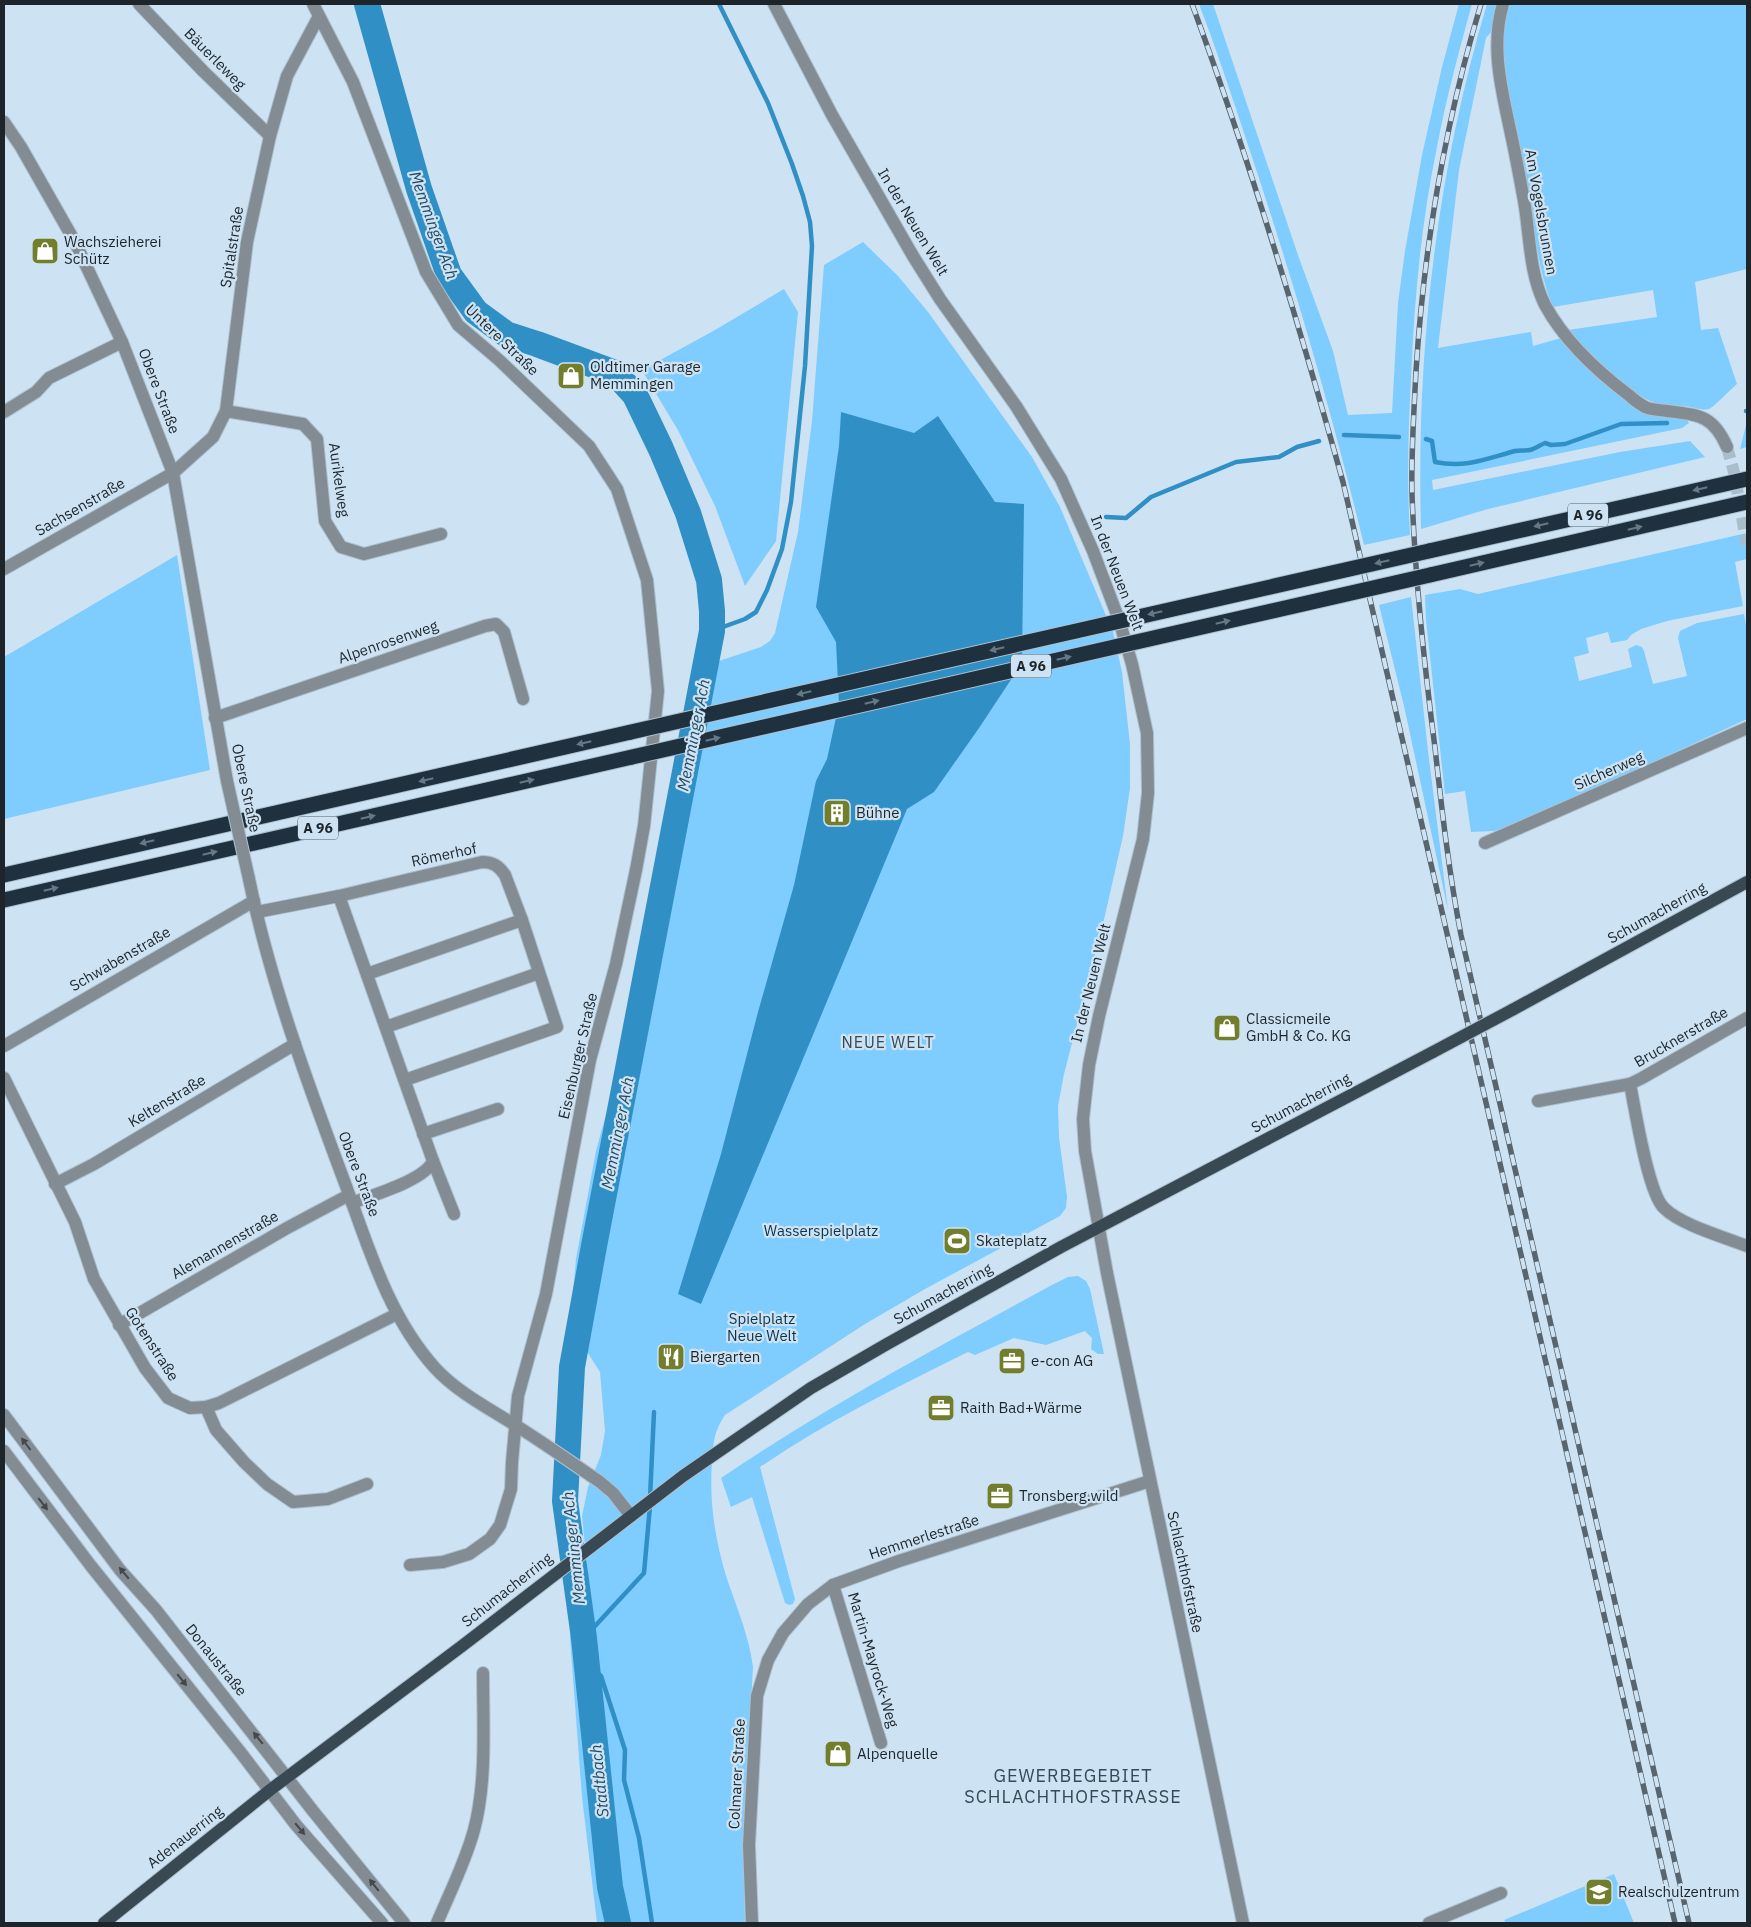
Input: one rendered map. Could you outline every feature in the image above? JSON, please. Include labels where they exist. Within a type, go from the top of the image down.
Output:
[{"type":"highway","name":"A 96","points":[[4,875],[1747,478]]},
{"type":"highway","name":"A 96","points":[[4,900],[1747,502]]},
{"type":"main road","name":"Schumacherring","points":[[288,1777],[447,1658],[683,1476],[811,1388],[938,1315],[1097,1228],[1512,1010],[1747,882]]},
{"type":"main road","name":"Adenauerring","points":[[104,1923],[288,1777]]},
{"type":"street","name":"Bäuerleweg","points":[[139,4],[203,72],[270,136]]},
{"type":"street","name":"Untere Straße","points":[[313,4],[354,82],[426,272],[458,325],[499,360],[589,446],[617,489],[647,580],[658,691]]},
{"type":"street","name":"In der Neuen Welt","points":[[774,4],[832,115],[913,256],[940,299],[1021,414],[1061,479],[1094,551],[1119,620],[1132,664],[1146,733],[1148,793],[1143,839],[1099,1016],[1089,1065],[1083,1118],[1097,1228]]},
{"type":"street","name":"Am Vogelsbrunnen","points":[[1503,4],[1497,34],[1499,74],[1524,203],[1531,257],[1544,302],[1555,320],[1581,352],[1628,395],[1653,409],[1695,414],[1704,418],[1711,422],[1727,447]]},
{"type":"street","name":"Spitalstraße","points":[[173,473],[213,437],[226,411],[247,242],[270,136],[287,76],[319,16]]},
{"type":"street","name":"Obere Straße","points":[[4,122],[21,147],[75,242],[122,342],[173,473],[215,718],[255,907],[295,1044],[371,1254],[397,1314],[413,1341],[437,1369],[488,1409],[574,1464],[613,1493],[630,1516]]},
{"type":"street","points":[[4,412],[36,392],[50,378],[122,342]]},
{"type":"street","name":"Aurikelweg","points":[[226,411],[303,424],[317,438],[325,521],[341,547],[364,554],[441,534]]},
{"type":"street","name":"Sachsenstraße","points":[[4,569],[173,473]]},
{"type":"street","name":"Alpenrosenweg","points":[[215,718],[476,629],[496,624],[504,632],[523,699]]},
{"type":"street","name":"Eisenburger Straße","points":[[515,1425],[518,1396],[536,1338],[548,1284],[590,1060],[629,907],[644,826],[658,691]]},
{"type":"street","name":"Silcherweg","points":[[1484,843],[1747,728]]},
{"type":"street","name":"Römerhof","points":[[255,907],[339,896],[482,862],[489,862],[500,869],[522,920],[557,1027],[405,1080]]},
{"type":"street","points":[[339,896],[423,1134],[454,1214]]},
{"type":"street","name":"Schwabenstraße","points":[[4,1046],[255,907]]},
{"type":"street","points":[[367,974],[522,920]]},
{"type":"street","points":[[386,1027],[539,973]]},
{"type":"street","name":"Brucknerstraße","points":[[1538,1101],[1630,1084],[1747,1018]]},
{"type":"street","name":"Keltenstraße","points":[[55,1184],[94,1164],[295,1044]]},
{"type":"street","name":"Gotenstraße","points":[[4,1078],[22,1111],[55,1184],[75,1222],[94,1279],[145,1368],[168,1398],[190,1408],[206,1407],[219,1403],[397,1314]]},
{"type":"street","name":"Brucknerstraße","points":[[1630,1084],[1649,1172],[1658,1202],[1673,1216],[1685,1222],[1747,1246]]},
{"type":"street","points":[[423,1134],[498,1109]]},
{"type":"street","points":[[351,1199],[419,1176],[430,1167],[433,1161]]},
{"type":"street","name":"Alemannenstraße","points":[[119,1325],[287,1228],[351,1199]]},
{"type":"street","name":"Schlachthofstraße","points":[[1097,1228],[1243,1923]]},
{"type":"street","points":[[206,1407],[216,1430],[244,1462],[268,1484],[293,1502],[328,1499],[367,1484]]},
{"type":"street","name":"Donaustraße","points":[[4,1415],[120,1570],[156,1610],[404,1923]]},
{"type":"street","points":[[410,1565],[444,1562],[469,1554],[490,1539],[500,1526],[511,1489],[515,1425]]},
{"type":"street","points":[[4,1451],[133,1619],[242,1753],[296,1825],[382,1923]]},
{"type":"street","name":"Hemmerlestraße","points":[[783,1632],[808,1604],[833,1585],[899,1561],[1150,1481]]},
{"type":"street","name":"Martin-Mayrock-Weg","points":[[833,1585],[881,1744]]},
{"type":"street","name":"Colmarer Straße","points":[[752,1923],[749,1845],[757,1696],[768,1660],[783,1632]]},
{"type":"street","points":[[437,1923],[466,1859],[475,1828],[483,1772],[484,1673]]},
{"type":"street","points":[[1429,1923],[1501,1893]]},
{"type":"green space","points":[[1199,4],[1213,4],[1299,258],[1333,351],[1348,415],[1392,413],[1398,303],[1422,155],[1442,67],[1459,4],[1472,4],[1453,75],[1431,176],[1419,263],[1409,419],[1410,535],[1364,545],[1324,392],[1294,290],[1263,189]]},
{"type":"green space","points":[[1487,4],[1498,4],[1493,30],[1486,38],[1459,170],[1438,348],[1531,332],[1533,346],[1561,338],[1593,371],[1678,418],[1687,420],[1689,423],[1682,428],[1432,480],[1433,490],[1620,452],[1690,441],[1705,457],[1488,509],[1421,529],[1422,396],[1433,264],[1442,198],[1454,133],[1469,68]]},
{"type":"green space","points":[[1508,4],[1747,4],[1747,269],[1695,282],[1701,330],[1718,328],[1737,384],[1709,409],[1663,405],[1644,398],[1620,382],[1568,330],[1657,317],[1653,290],[1553,307],[1540,263],[1505,76],[1504,28]]},
{"type":"green space","points":[[863,242],[898,276],[928,312],[1032,457],[1060,507],[1113,632],[1122,672],[1130,744],[1130,788],[1123,836],[1103,924],[1064,1074],[1058,1106],[1059,1137],[1067,1197],[1066,1208],[1060,1216],[925,1289],[865,1324],[725,1415],[716,1432],[713,1448],[711,1492],[714,1521],[727,1579],[746,1633],[753,1667],[743,1843],[745,1923],[597,1923],[582,1797],[570,1638],[572,1606],[588,1575],[582,1516],[588,1487],[601,1455],[605,1431],[600,1372],[584,1347],[571,1315],[576,1259],[596,1151],[649,956],[675,846],[679,776],[692,670],[761,647],[770,641],[775,633],[798,532],[812,421],[824,265]]},
{"type":"green space","points":[[784,289],[798,312],[776,541],[745,586],[715,506],[679,432],[642,370]]},
{"type":"green space","points":[[1746,425],[1747,447],[1740,449]]},
{"type":"green space","points":[[1747,533],[1747,559],[1735,562],[1743,606],[1667,621],[1641,629],[1627,640],[1611,643],[1608,632],[1586,638],[1589,653],[1574,657],[1579,681],[1632,667],[1628,649],[1636,645],[1642,647],[1644,651],[1653,684],[1687,676],[1678,638],[1680,631],[1697,623],[1744,614],[1747,630],[1747,719],[1573,799],[1509,826],[1494,831],[1471,832],[1465,791],[1445,794],[1426,620],[1425,595],[1460,589],[1478,594]]},
{"type":"green space","points":[[177,555],[210,770],[4,819],[4,657]]},
{"type":"green space","points":[[1411,597],[1448,910],[1404,706],[1379,605]]},
{"type":"green space","points":[[1078,1276],[1086,1281],[1090,1289],[1104,1354],[1098,1354],[1091,1349],[1092,1338],[1085,1331],[1046,1345],[1014,1338],[975,1355],[968,1352],[836,1420],[760,1467],[795,1599],[793,1604],[785,1603],[752,1497],[731,1507],[721,1478],[802,1426],[884,1377],[1052,1285],[1068,1277]]},
{"type":"green space","points":[[1614,1874],[1634,1923],[1506,1923],[1504,1920]]},
{"type":"shaded area","points":[[841,412],[914,433],[938,416],[995,502],[1024,504],[1022,663],[934,792],[907,809],[701,1304],[678,1294],[721,1154],[794,885],[816,781],[827,759],[839,704],[836,642],[816,607],[839,446]]},
{"type":"waterway","name":"Memminger Ach","points":[[367,4],[419,189],[449,275],[476,312],[506,334],[615,373],[635,395],[661,449],[688,513],[709,580],[712,631],[572,1367],[565,1501],[584,1638],[610,1887],[618,1923]]},
{"type":"waterway","name":"Memminger Ach","points":[[712,631],[745,619],[756,612],[767,590],[782,549],[791,502],[805,366],[812,246],[810,222],[792,164],[768,103],[719,4]]},
{"type":"waterway","points":[[1426,439],[1432,441],[1435,462],[1457,464],[1476,462],[1515,451],[1530,450],[1545,443],[1551,445],[1565,444],[1621,424],[1667,423]]},
{"type":"waterway","points":[[1344,435],[1399,437]]},
{"type":"waterway","points":[[1106,517],[1126,518],[1151,497],[1236,462],[1279,457],[1297,447],[1319,441]]},
{"type":"waterway","points":[[650,1498],[654,1412]]},
{"type":"waterway","points":[[584,1638],[644,1573],[650,1506]]},
{"type":"waterway","points":[[586,1663],[601,1676],[625,1750],[624,1780],[639,1838],[652,1923]]},
{"type":"tunnel","points":[[1727,447],[1734,472],[1747,545]]},
{"type":"railway","points":[[1192,4],[1234,122],[1272,242],[1309,361],[1343,482],[1675,1923]]},
{"type":"railway","points":[[1481,4],[1468,49],[1447,139],[1424,278],[1412,448],[1413,526],[1424,653],[1446,842],[1461,935],[1689,1923]]},
{"type":"place","name":"Wachszieherei Schütz","points":[[45,251]]},
{"type":"place","name":"Oldtimer Garage Memmingen","points":[[571,376]]},
{"type":"place","name":"Bühne","points":[[837,813]]},
{"type":"place","name":"Classicmeile GmbH & Co. KG","points":[[1227,1028]]},
{"type":"place","name":"Skateplatz","points":[[957,1241]]},
{"type":"place","name":"Biergarten","points":[[671,1357]]},
{"type":"place","name":"e-con AG","points":[[1012,1361]]},
{"type":"place","name":"Raith Bad+Wärme","points":[[941,1408]]},
{"type":"place","name":"Tronsberg.wild","points":[[1000,1496]]},
{"type":"place","name":"Alpenquelle","points":[[838,1754]]},
{"type":"place","name":"Realschulzentrum","points":[[1599,1892]]},
{"type":"district","name":"NEUE WELT","points":[[888,1042]]},
{"type":"district","name":"GEWERBEGEBIET SCHLACHTHOFSTRASSE","points":[[1073,1786]]},
{"type":"park label","name":"Wasserspielplatz","points":[[821,1231]]},
{"type":"park label","name":"Spielplatz Neue Welt","points":[[762,1328]]},
{"type":"water label","name":"Stadtbach","points":[[599,1781]]}]
